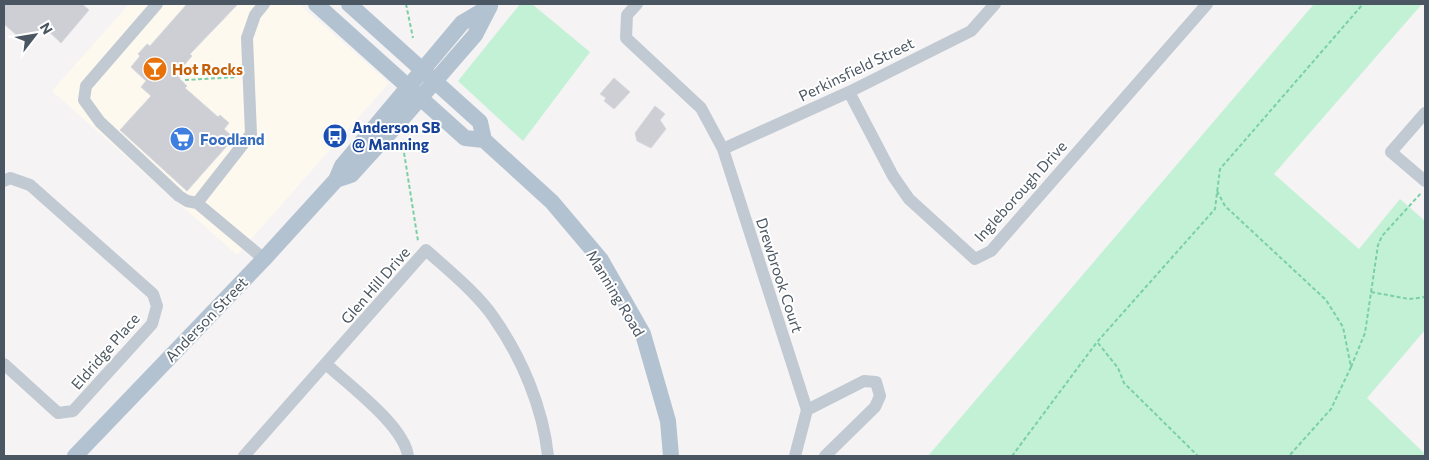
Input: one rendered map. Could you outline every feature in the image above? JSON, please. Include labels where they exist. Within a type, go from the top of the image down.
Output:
[{"type":"main road","name":"Manning Road","points":[[316,4],[464,138],[484,140]]},
{"type":"main road","name":"Manning Road","points":[[349,4],[480,122],[484,140],[552,202],[601,260],[643,334],[668,421],[671,456]]},
{"type":"main road","name":"Anderson Street","points":[[336,180],[351,175],[436,81],[474,35],[491,5]]},
{"type":"main road","name":"Anderson Street","points":[[75,456],[264,259],[336,180],[342,166],[462,23],[491,5]]},
{"type":"street","points":[[157,4],[86,86],[84,100],[100,122],[179,196],[187,201],[197,203],[264,259]]},
{"type":"street","points":[[197,203],[252,134],[246,38],[255,15],[264,4]]},
{"type":"street","name":"Drewbrook Court","points":[[637,4],[627,15],[626,38],[701,108],[723,150],[807,410]]},
{"type":"street","name":"Perkinsfield Street","points":[[723,150],[849,92],[971,31],[995,4]]},
{"type":"street","name":"Ingleborough Drive","points":[[849,92],[893,176],[909,198],[975,258],[991,251],[1206,4]]},
{"type":"street","points":[[1425,113],[1391,152],[1425,181]]},
{"type":"street","name":"Eldridge Place","points":[[4,181],[10,178],[30,185],[153,294],[157,306],[152,324],[74,411],[58,413],[4,364]]},
{"type":"street","name":"Glen Hill Drive","points":[[244,456],[421,258],[426,250],[494,317],[527,378],[545,428],[548,456]]},
{"type":"street","points":[[326,364],[397,429],[406,446],[408,456]]},
{"type":"street","points":[[795,456],[807,410],[864,381],[876,382],[880,396],[875,407],[825,456]]},
{"type":"path","points":[[406,4],[413,38]]},
{"type":"path","points":[[1012,456],[1097,342],[1215,209],[1220,169],[1363,4]]},
{"type":"path","points":[[185,80],[248,76]]},
{"type":"path","points":[[401,138],[421,258]]},
{"type":"path","points":[[1289,456],[1331,410],[1351,367],[1365,333],[1378,245],[1382,236],[1425,189]]},
{"type":"path","points":[[1218,191],[1225,206],[1326,300],[1343,327],[1351,367]]},
{"type":"path","points":[[1370,292],[1409,299],[1425,298]]},
{"type":"path","points":[[1097,342],[1118,368],[1124,383],[1198,456]]},
{"type":"shaded area","points":[[129,4],[299,4],[389,83],[237,255],[52,91]]},
{"type":"green space","points":[[520,4],[532,4],[590,52],[523,141],[458,81]]},
{"type":"green space","points":[[1314,4],[1422,4],[1274,174],[1359,249],[1400,199],[1425,221],[1425,330],[1367,398],[1425,456],[928,456]]},
{"type":"building","points":[[4,4],[82,4],[89,10],[61,43],[43,26],[27,44],[4,24]]},
{"type":"building","points":[[187,4],[238,4],[190,54],[192,56],[178,72],[180,79],[187,86],[185,88],[218,117],[220,115],[229,123],[224,129],[234,138],[187,191],[120,130],[151,96],[141,87],[146,81],[131,67],[140,56],[138,54],[147,44],[150,46]]},
{"type":"building","points":[[614,78],[630,92],[614,109],[604,101],[606,98],[600,94]]},
{"type":"building","points":[[655,106],[665,114],[660,120],[666,129],[651,148],[637,141],[635,133]]},
{"type":"place","name":"Hot Rocks","points":[[155,69]]},
{"type":"place","name":"Anderson SB @ Manning","points":[[335,136]]},
{"type":"place","name":"Foodland","points":[[182,139]]}]
